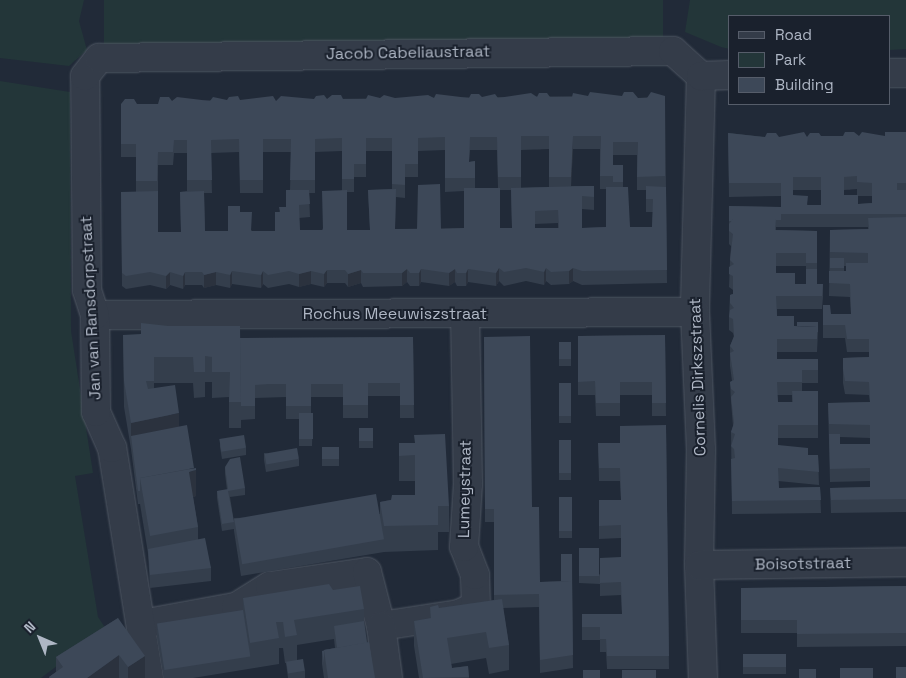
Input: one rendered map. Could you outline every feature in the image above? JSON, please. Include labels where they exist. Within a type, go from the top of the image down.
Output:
[{"type":"street","name":"Jacob Cabeliaustraat","points":[[85,76],[99,58],[674,51],[701,76]]},
{"type":"street","points":[[891,73],[906,73]]},
{"type":"street","points":[[701,76],[728,75]]},
{"type":"street","name":"Jan van Ransdorpstraat","points":[[85,76],[87,290],[95,315],[96,412],[112,448],[142,624],[149,678]]},
{"type":"street","name":"Cornelis Dirkszstraat","points":[[701,76],[695,312],[701,450],[699,566],[703,678]]},
{"type":"street","name":"Rochus Meeuwiszstraat","points":[[95,315],[695,312]]},
{"type":"street","name":"Lumeystraat","points":[[381,626],[459,614],[476,606],[474,575],[464,548],[468,484],[465,314]]},
{"type":"street","name":"Boisotstraat","points":[[699,566],[906,562]]},
{"type":"street","points":[[142,624],[236,607],[270,586],[367,572],[381,626],[388,678]]},
{"type":"green space","points":[[0,0],[84,0],[79,21],[87,50],[69,66],[0,58]]},
{"type":"green space","points":[[104,0],[663,0],[663,44],[104,44]]},
{"type":"green space","points":[[690,0],[906,0],[906,49],[891,50],[891,15],[728,15],[728,49],[685,32]]},
{"type":"green space","points":[[0,81],[70,92],[71,331],[93,473],[75,476],[98,617],[106,629],[41,678],[0,678]]},
{"type":"building","points":[[590,92],[622,96],[624,92],[633,92],[638,98],[647,98],[651,92],[665,96],[665,176],[637,177],[638,142],[613,142],[613,176],[600,176],[601,136],[573,136],[571,177],[549,177],[549,136],[521,136],[521,177],[498,177],[497,137],[470,137],[469,162],[475,161],[475,178],[445,178],[445,137],[418,138],[418,164],[405,164],[405,185],[392,184],[392,138],[366,138],[366,164],[354,164],[354,179],[342,179],[342,138],[315,139],[315,180],[290,180],[291,139],[263,139],[263,180],[240,180],[239,139],[211,140],[212,180],[187,180],[187,140],[174,140],[173,152],[158,152],[157,181],[136,181],[136,144],[121,144],[121,104],[125,99],[134,99],[137,104],[158,104],[160,97],[169,97],[172,101],[177,97],[210,101],[213,97],[227,100],[229,97],[238,96],[240,100],[273,96],[276,101],[281,96],[314,99],[316,96],[324,95],[327,99],[332,95],[341,95],[343,99],[366,99],[368,95],[380,98],[384,95],[395,98],[428,95],[434,98],[436,94],[469,98],[471,94],[479,94],[482,97],[495,94],[498,98],[531,93],[537,97],[539,93],[547,93],[550,97],[572,97],[573,93],[588,96]]},
{"type":"building","points":[[804,132],[807,137],[810,133],[819,133],[821,136],[843,136],[845,132],[854,132],[859,136],[862,132],[885,136],[885,132],[906,132],[906,183],[897,183],[897,190],[906,190],[906,214],[781,214],[781,183],[729,183],[728,133],[765,137],[767,133],[776,133],[779,137]],"holes":[[[857,176],[857,182],[872,183],[872,203],[858,204],[858,195],[844,195],[844,177]],[[793,177],[821,177],[821,205],[807,205],[808,196],[793,195]]]},
{"type":"building","points":[[613,165],[623,165],[623,182],[613,182]]},
{"type":"building","points":[[440,184],[441,229],[464,228],[464,188],[500,188],[500,228],[512,228],[511,188],[586,186],[594,186],[594,197],[582,196],[582,228],[606,227],[606,187],[628,187],[630,227],[652,227],[653,199],[646,199],[646,186],[666,187],[667,270],[582,271],[573,268],[569,271],[551,272],[546,268],[544,272],[526,268],[504,272],[499,268],[496,273],[468,269],[466,273],[457,273],[455,269],[449,273],[421,269],[419,273],[410,273],[407,269],[402,273],[363,273],[361,270],[348,274],[345,270],[327,270],[324,274],[311,271],[299,274],[289,271],[268,275],[263,271],[261,275],[232,271],[230,275],[216,272],[204,275],[202,272],[185,272],[183,276],[170,272],[166,276],[150,272],[126,276],[122,273],[121,192],[158,191],[158,232],[181,232],[180,192],[204,191],[205,231],[228,231],[228,206],[240,206],[240,212],[252,212],[251,231],[275,231],[275,212],[286,212],[286,190],[309,190],[310,204],[299,205],[300,230],[323,230],[322,191],[347,190],[347,230],[370,230],[368,190],[396,189],[395,229],[417,229],[418,185]],"holes":[[[558,210],[559,228],[535,228],[535,211]]]},
{"type":"building","points":[[729,206],[781,207],[781,220],[733,219],[729,221]]},
{"type":"building","points":[[279,207],[286,207],[286,212],[280,212]]},
{"type":"building","points":[[906,217],[906,499],[831,500],[830,488],[870,487],[870,468],[830,469],[829,434],[840,434],[840,444],[870,444],[870,425],[829,424],[828,403],[870,402],[869,382],[845,381],[843,369],[843,358],[869,357],[869,339],[847,339],[845,325],[823,325],[823,305],[830,305],[831,314],[851,314],[850,284],[829,283],[829,271],[846,271],[846,263],[868,263],[868,253],[830,252],[830,230],[869,229],[868,218]]},
{"type":"building","points":[[733,219],[776,219],[775,230],[817,231],[817,263],[806,263],[806,253],[776,253],[776,273],[795,273],[795,284],[823,284],[822,296],[776,296],[777,316],[794,316],[794,326],[817,327],[817,339],[777,339],[777,359],[818,359],[818,370],[802,370],[802,382],[777,382],[778,402],[793,402],[792,391],[818,391],[818,425],[778,425],[778,445],[808,448],[808,455],[818,455],[819,472],[778,468],[779,488],[820,487],[821,500],[732,501],[731,459],[735,458],[734,449],[731,446],[735,434],[731,432],[734,423],[731,397],[735,392],[731,389],[730,382],[734,380],[730,353],[734,351],[730,346],[734,336],[733,319],[729,317],[730,310],[734,308],[730,303],[730,295],[733,294],[733,276],[729,274],[729,267],[734,264],[730,260],[733,234],[729,231],[729,224]]},
{"type":"building","points":[[830,258],[844,258],[844,268],[830,268]]},
{"type":"building","points":[[806,269],[817,269],[817,284],[806,284]]},
{"type":"building","points":[[797,322],[818,322],[818,332],[817,327],[797,326]]},
{"type":"building","points":[[141,323],[168,326],[240,326],[241,402],[229,402],[230,372],[212,372],[212,357],[205,356],[205,372],[194,372],[193,357],[154,357],[154,381],[146,381],[148,389],[175,385],[179,413],[131,423],[124,381],[123,335],[141,334]]},
{"type":"building","points":[[665,335],[666,403],[652,403],[652,382],[620,382],[620,403],[596,403],[595,381],[578,382],[578,336]]},
{"type":"building","points":[[530,336],[532,507],[539,507],[540,582],[572,581],[573,655],[540,660],[539,594],[494,595],[494,509],[485,509],[484,337]]},
{"type":"building","points":[[413,337],[414,405],[400,405],[400,383],[368,383],[368,405],[343,405],[343,384],[311,384],[311,406],[286,406],[286,384],[269,384],[255,385],[255,406],[241,406],[240,338]]},
{"type":"building","points":[[559,342],[571,342],[571,359],[559,359]]},
{"type":"building","points":[[559,383],[571,383],[571,416],[559,416]]},
{"type":"building","points":[[299,413],[313,413],[313,439],[299,439]]},
{"type":"building","points":[[187,425],[194,468],[140,478],[140,491],[138,491],[131,436]]},
{"type":"building","points":[[666,425],[669,656],[607,656],[606,639],[600,639],[600,627],[582,627],[582,614],[622,614],[621,582],[600,583],[600,558],[621,557],[621,525],[599,526],[599,500],[621,500],[620,468],[599,468],[598,443],[620,443],[620,426]]},
{"type":"building","points":[[359,428],[373,428],[373,441],[359,441]]},
{"type":"building","points":[[445,434],[449,506],[438,506],[438,525],[384,526],[380,502],[391,500],[392,495],[415,495],[415,455],[399,456],[399,443],[415,443],[414,435]]},
{"type":"building","points":[[244,435],[246,448],[221,452],[219,439]]},
{"type":"building","points":[[559,440],[571,440],[571,473],[559,473]]},
{"type":"building","points":[[322,447],[339,447],[339,459],[322,459]]},
{"type":"building","points":[[297,448],[299,459],[266,465],[265,454]]},
{"type":"building","points":[[240,457],[245,488],[228,491],[234,522],[222,524],[217,491],[228,489],[225,467],[230,459]]},
{"type":"building","points":[[196,468],[196,470],[189,472],[198,527],[150,536],[140,478]]},
{"type":"building","points":[[376,494],[384,539],[242,564],[234,519]]},
{"type":"building","points":[[559,497],[572,497],[572,531],[559,531]]},
{"type":"building","points":[[205,538],[211,568],[150,575],[148,549]]},
{"type":"building","points":[[579,548],[599,548],[599,576],[579,576]]},
{"type":"building","points":[[561,554],[572,554],[572,581],[561,581]]},
{"type":"building","points":[[329,584],[333,590],[360,586],[364,609],[294,620],[297,635],[285,637],[283,622],[276,622],[279,638],[250,643],[243,598]]},
{"type":"building","points":[[906,586],[906,633],[797,634],[797,620],[741,620],[741,588]]},
{"type":"building","points":[[502,599],[509,645],[489,648],[486,632],[447,638],[452,668],[468,666],[469,677],[423,678],[414,621],[431,618],[430,607],[438,605],[439,608]]},
{"type":"building","points":[[243,610],[250,656],[164,670],[157,624]]},
{"type":"building","points":[[118,618],[145,656],[128,667],[119,655],[87,678],[49,677],[63,667],[56,657]]},
{"type":"building","points":[[364,621],[367,643],[337,648],[334,626]]},
{"type":"building","points":[[369,642],[375,678],[328,678],[324,650]]},
{"type":"building","points":[[743,654],[786,654],[786,667],[743,667]]},
{"type":"building","points":[[303,659],[305,671],[288,674],[286,662]]},
{"type":"building","points":[[896,667],[906,667],[906,678],[896,678]]},
{"type":"building","points":[[840,668],[873,668],[873,678],[840,678]]},
{"type":"building","points":[[799,669],[816,669],[816,678],[799,678]]},
{"type":"building","points":[[583,670],[600,670],[600,678],[583,678]]},
{"type":"building","points":[[622,670],[656,670],[656,678],[653,678],[653,676],[640,676],[640,678],[622,678]]},
{"type":"building","points":[[640,676],[653,676],[653,678],[640,678]]}]
